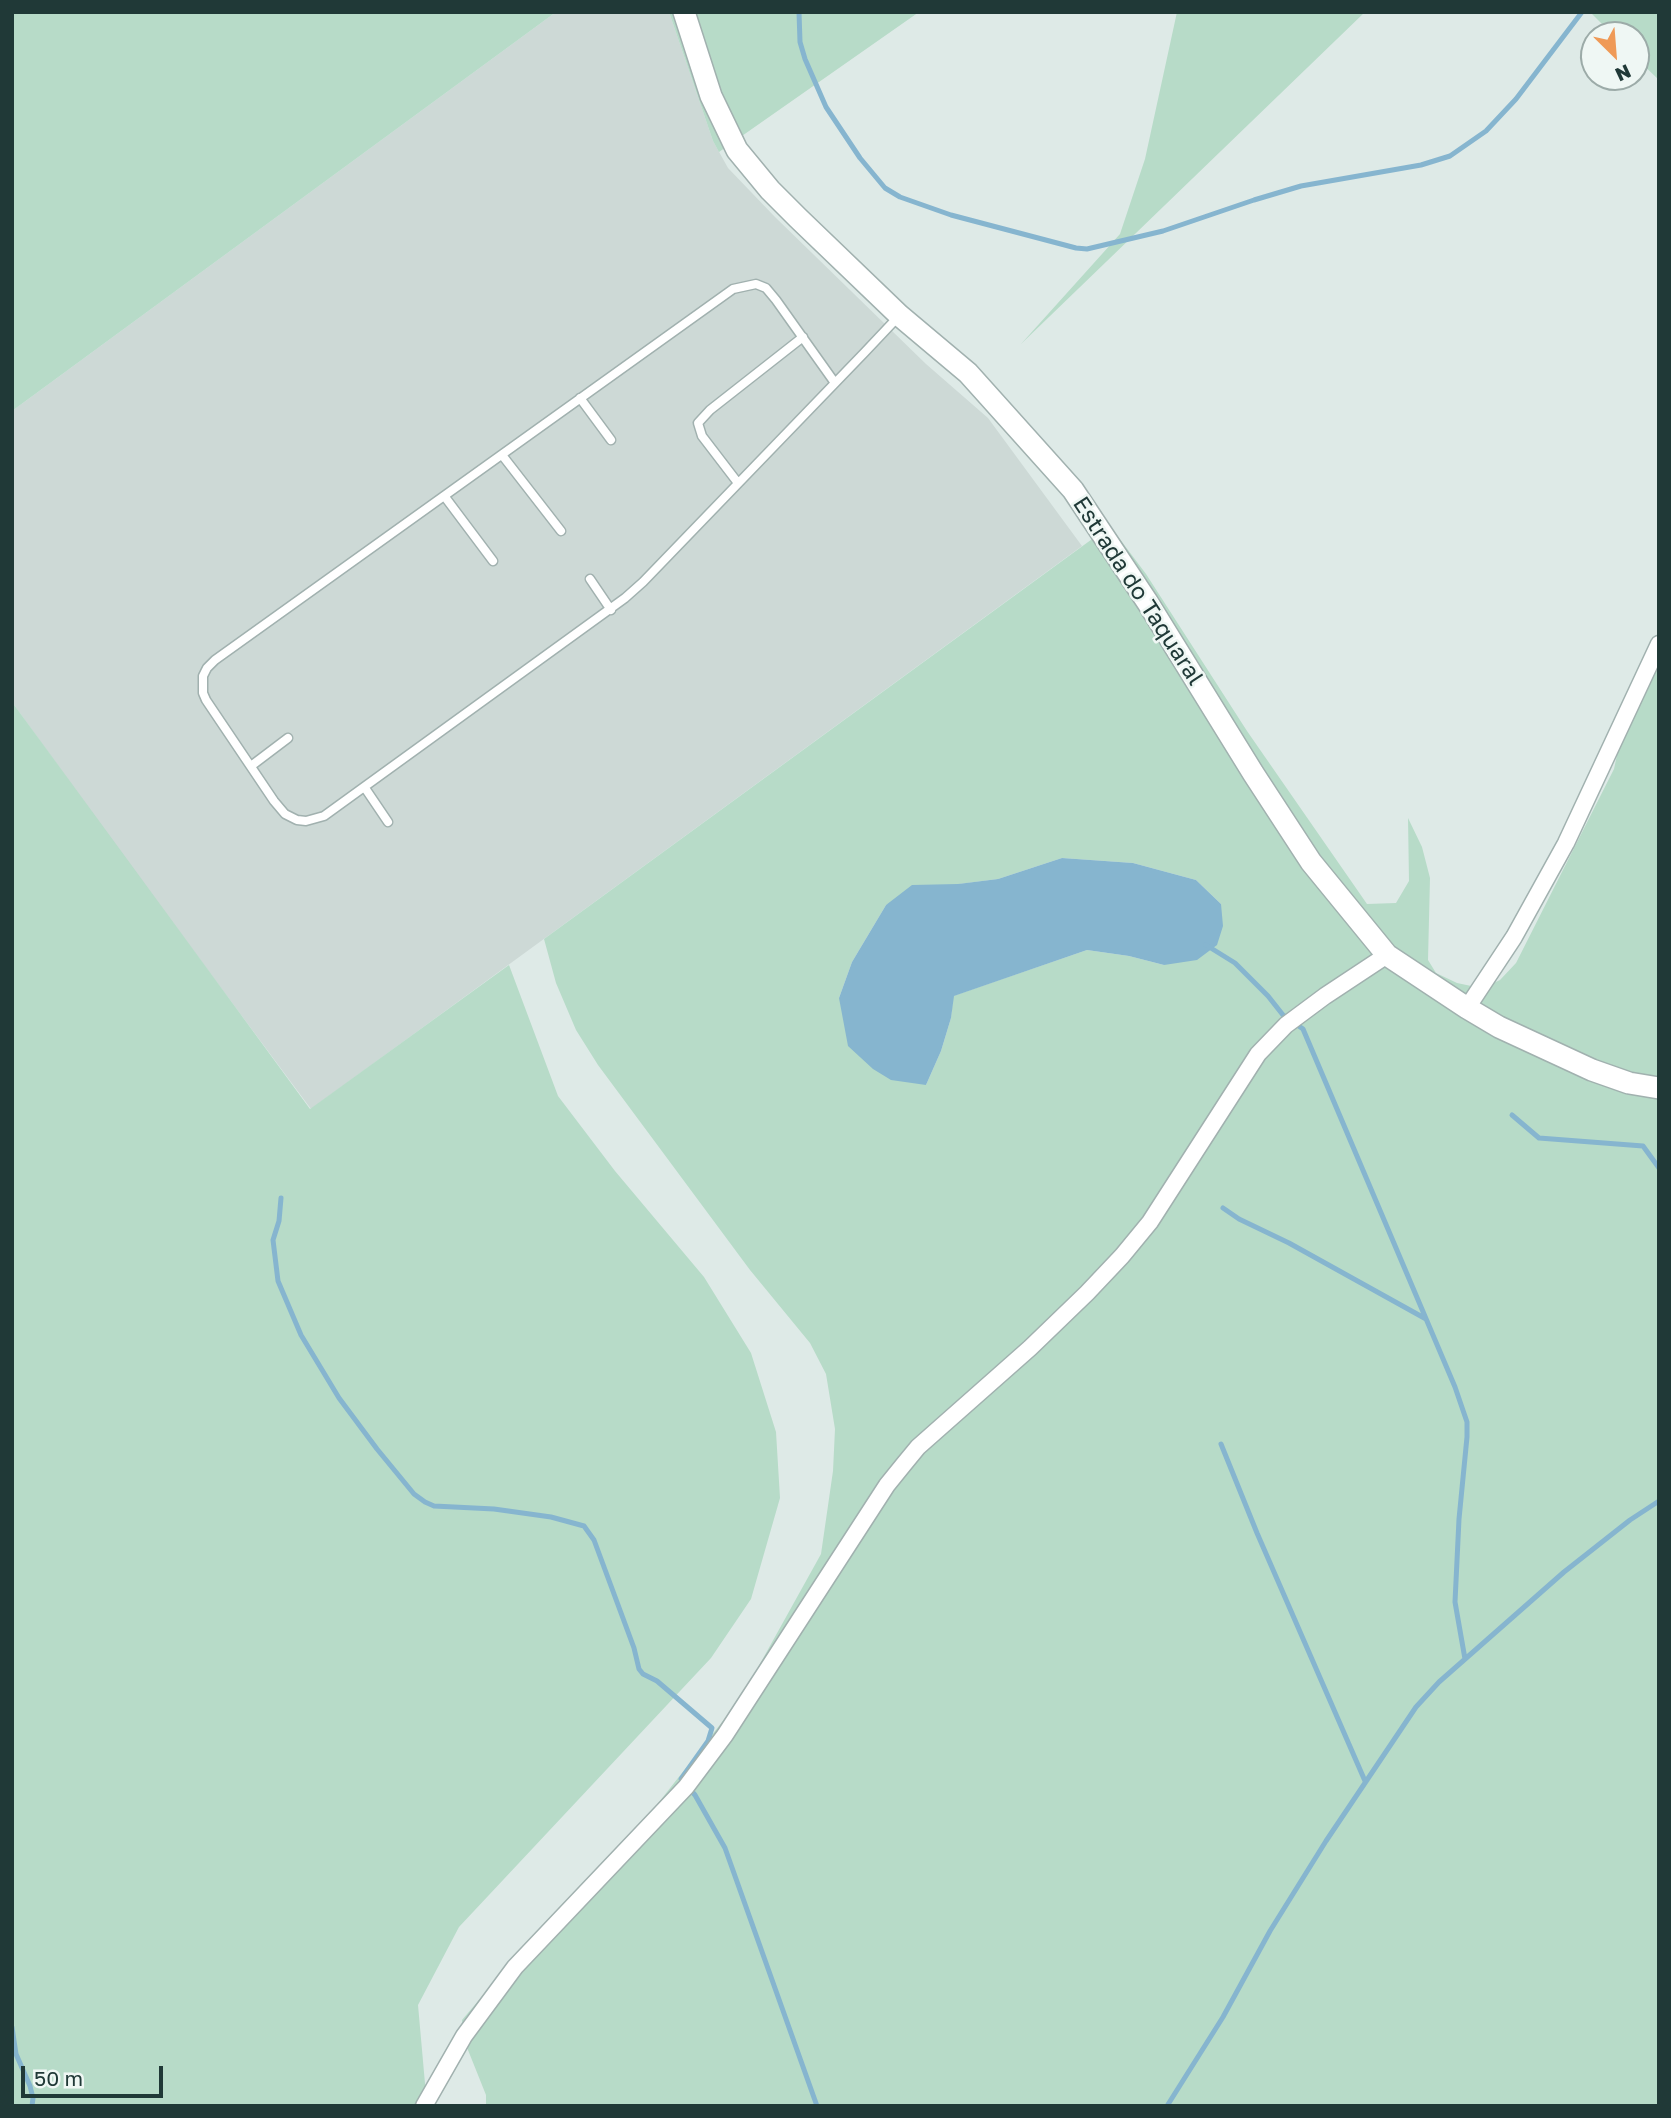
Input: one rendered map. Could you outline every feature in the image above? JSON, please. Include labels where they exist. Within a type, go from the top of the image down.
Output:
[{"type":"street","name":"Estrada do Taquaral","points":[[684,12],[711,96],[737,150],[770,190],[900,315],[968,373],[1073,490],[1148,603],[1311,862],[1387,955],[1499,1027],[1592,1070],[1629,1083],[1659,1088]]},
{"type":"street","points":[[1467,1008],[1514,937],[1560,854],[1659,644]]},
{"type":"street","points":[[424,2106],[464,2036],[515,1967],[686,1787],[725,1735],[887,1485],[918,1447],[1030,1348],[1122,1256],[1150,1222],[1258,1054],[1286,1025],[1387,955]]},
{"type":"lane","points":[[835,383],[766,288],[756,284],[733,289],[282,611],[207,668],[202,684],[206,701],[279,808],[297,820],[306,821],[324,816],[611,610],[643,582],[835,383],[900,315]]},
{"type":"lane","points":[[738,483],[702,436],[698,423],[710,410],[803,337]]},
{"type":"lane","points":[[580,398],[611,440]]},
{"type":"lane","points":[[502,455],[561,531]]},
{"type":"lane","points":[[445,496],[493,561]]},
{"type":"lane","points":[[590,579],[611,610]]},
{"type":"lane","points":[[250,766],[288,738]]},
{"type":"lane","points":[[365,788],[388,822]]},
{"type":"shaded area","points":[[556,12],[669,12],[713,141],[728,168],[926,364],[988,418],[1082,546],[311,1109],[12,702],[12,411]]},
{"type":"green space","points":[[12,12],[556,12],[12,411]]},
{"type":"green space","points":[[669,12],[919,12],[719,152]]},
{"type":"green space","points":[[1177,12],[1365,12],[1021,344],[1120,234],[1145,159]]},
{"type":"green space","points":[[1590,12],[1659,12],[1659,80],[1650,71],[1650,21],[1599,21]]},
{"type":"green space","points":[[1110,526],[1146,574],[1247,731],[1367,904],[1396,903],[1409,881],[1408,818],[1422,847],[1430,878],[1428,960],[1436,973],[1457,983],[1487,986],[1500,980],[1516,963],[1614,769],[1632,685],[1659,643],[1659,2106],[486,2106],[486,2095],[464,2040],[462,2020],[542,1926],[652,1811],[741,1698],[821,1554],[833,1471],[835,1429],[826,1374],[810,1343],[750,1270],[598,1065],[576,1030],[556,983],[544,939]],"holes":[[[1062,858],[1133,863],[1196,880],[1221,904],[1164,965],[1129,956],[1087,950],[953,996],[951,1018],[941,1051],[926,1085],[839,998],[852,962],[886,905],[959,884],[998,879]]]},
{"type":"green space","points":[[12,702],[310,1109],[509,965],[558,1096],[615,1171],[704,1277],[751,1353],[776,1432],[780,1498],[751,1599],[711,1658],[459,1927],[418,2005],[427,2106],[12,2106]]},
{"type":"water","points":[[1062,858],[1133,863],[1196,880],[1221,904],[1223,926],[1217,945],[1197,960],[1164,965],[1129,956],[1087,950],[954,996],[951,1018],[941,1051],[926,1085],[891,1080],[873,1069],[848,1046],[839,998],[852,962],[886,905],[912,885],[958,884],[998,879]]},
{"type":"waterway","points":[[799,12],[800,42],[826,107],[860,158],[885,188],[900,197],[951,215],[1087,249],[1163,231],[1301,186],[1421,165],[1450,156],[1486,131],[1516,99],[1582,12]]},
{"type":"waterway","points":[[1206,945],[1235,963],[1283,1015],[1303,1029],[1455,1387],[1467,1422],[1455,1602],[1465,1659]]},
{"type":"waterway","points":[[1512,1115],[1539,1138],[1643,1146],[1659,1168]]},
{"type":"waterway","points":[[281,1198],[279,1221],[273,1240],[278,1281],[301,1335],[339,1398],[377,1449],[414,1494],[434,1506],[494,1509],[551,1517],[584,1526],[594,1540],[634,1648],[639,1669],[712,1728],[708,1741],[681,1779],[695,1795],[725,1848],[817,2106]]},
{"type":"waterway","points":[[1223,1208],[1426,1319]]},
{"type":"waterway","points":[[1221,1444],[1365,1781]]},
{"type":"waterway","points":[[1167,2106],[1223,2017],[1270,1931],[1326,1841],[1416,1707],[1439,1682],[1564,1572],[1630,1520],[1659,1501]]},
{"type":"waterway","points":[[12,2027],[16,2054],[30,2086],[32,2106]]}]
